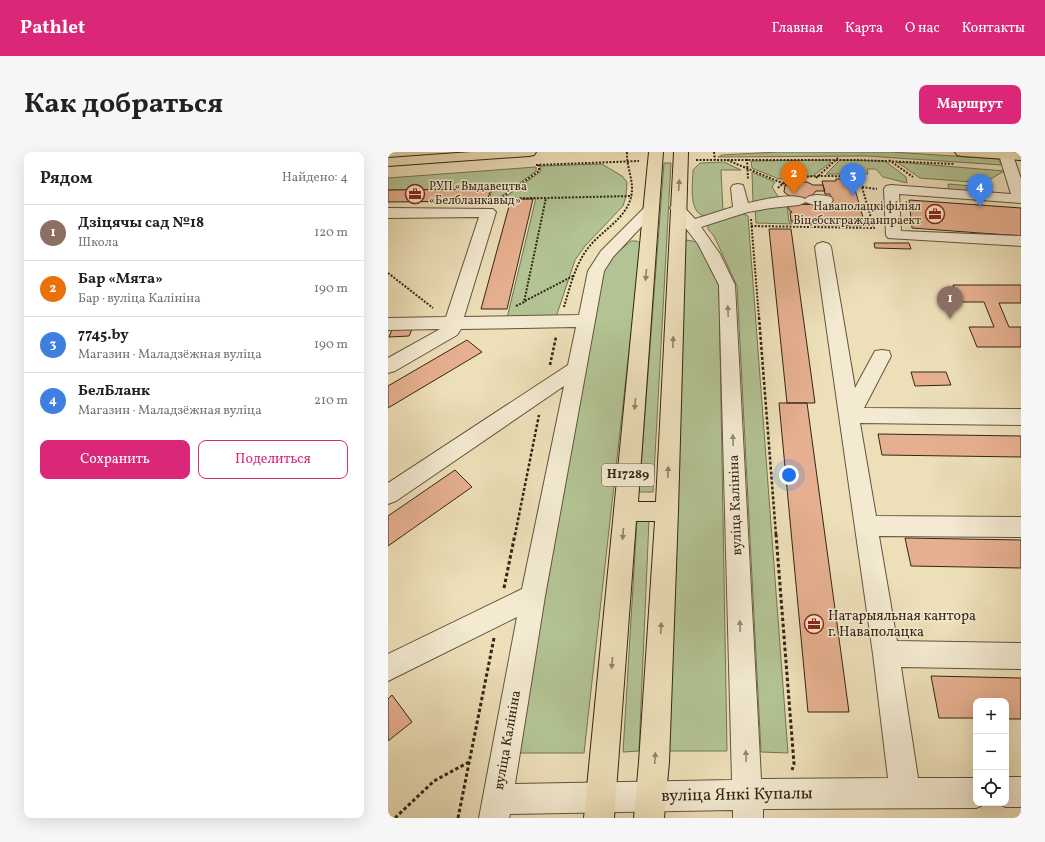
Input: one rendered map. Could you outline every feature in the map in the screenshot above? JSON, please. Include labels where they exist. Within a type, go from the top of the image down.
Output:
[{"type":"main road","points":[[388,162],[529,152]]},
{"type":"main road","name":"Н17289","points":[[600,808],[656,152]]},
{"type":"main road","name":"Н17289","points":[[650,807],[654,762],[667,511],[680,152]]},
{"type":"main road","points":[[960,158],[1006,155],[1021,156]]},
{"type":"main road","points":[[625,512],[667,511]]},
{"type":"street","points":[[1006,155],[1020,198],[891,189],[894,235],[1021,241]]},
{"type":"street","points":[[738,188],[741,209]]},
{"type":"street","points":[[692,225],[741,209],[776,201],[806,200]]},
{"type":"street","name":"вуліца Калініна","points":[[490,812],[596,270],[607,254],[652,208]]},
{"type":"street","name":"вуліца Калініна","points":[[677,208],[692,225],[719,263],[727,285],[747,807]]},
{"type":"street","points":[[388,213],[488,212],[451,331],[388,366]]},
{"type":"street","points":[[617,243],[631,238],[638,238],[645,242],[649,247]]},
{"type":"street","points":[[823,248],[867,526],[905,793]]},
{"type":"street","points":[[388,324],[586,321]]},
{"type":"street","points":[[850,415],[882,356]]},
{"type":"street","points":[[388,495],[578,368]]},
{"type":"street","points":[[850,415],[1021,416]]},
{"type":"street","points":[[867,526],[1021,527]]},
{"type":"street","points":[[388,668],[533,596]]},
{"type":"street","points":[[886,654],[1021,656]]},
{"type":"street","name":"вуліца Янкі Купалы","points":[[490,812],[650,807],[747,807],[784,793],[973,792]]},
{"type":"street","points":[[1009,792],[1021,792]]},
{"type":"path","points":[[626,161],[627,152]]},
{"type":"path","points":[[714,152],[715,160],[960,158]]},
{"type":"path","points":[[816,178],[838,158]]},
{"type":"path","points":[[889,159],[914,178]]},
{"type":"path","points":[[725,160],[787,184]]},
{"type":"path","points":[[539,164],[539,170]]},
{"type":"path","points":[[806,200],[777,189],[781,182],[796,178],[859,177],[874,228]]},
{"type":"path","points":[[501,198],[632,196]]},
{"type":"path","points":[[524,302],[546,198]]},
{"type":"path","points":[[861,209],[869,210]]},
{"type":"path","points":[[784,793],[794,764],[751,226],[894,229]]},
{"type":"path","points":[[388,274],[453,323]]},
{"type":"path","points":[[488,322],[573,276]]},
{"type":"path","points":[[458,818],[544,391],[560,321]]},
{"type":"path","points":[[396,818],[434,781],[469,762]]},
{"type":"green space","points":[[778,152],[892,152],[998,159],[1002,165],[866,156],[718,157],[722,155]]},
{"type":"green space","points":[[830,160],[831,162],[813,176],[779,179],[752,168],[751,161]]},
{"type":"green space","points":[[840,160],[885,161],[906,177],[907,183],[883,177],[876,169],[867,169],[868,174],[826,174]]},
{"type":"green space","points":[[724,162],[741,170],[721,170],[723,211],[710,216],[701,215],[694,205],[692,191],[693,170],[700,163]]},
{"type":"green space","points":[[897,162],[1004,171],[984,183],[920,178]]},
{"type":"green space","points":[[664,163],[671,163],[653,492],[639,492]]},
{"type":"green space","points":[[602,164],[622,176],[627,182],[626,196],[623,206],[585,246],[575,260],[556,317],[507,318],[536,198],[504,198],[540,172],[541,166]]},
{"type":"green space","points":[[536,167],[536,171],[495,201],[489,201],[492,189],[388,190],[388,178]]},
{"type":"green space","points":[[752,172],[775,182],[772,187],[779,198],[753,203]]},
{"type":"green space","points":[[948,184],[985,187],[986,193],[949,190]]},
{"type":"green space","points":[[787,204],[789,222],[864,222],[866,226],[756,223],[755,208]]},
{"type":"green space","points":[[742,213],[748,216],[788,753],[761,752],[737,286],[714,236],[708,229],[708,225]]},
{"type":"green space","points":[[687,240],[697,242],[713,264],[719,286],[727,751],[666,751],[683,243]]},
{"type":"green space","points":[[631,241],[637,241],[641,244],[584,753],[517,753],[603,271],[613,256]]},
{"type":"green space","points":[[637,520],[649,520],[639,751],[623,752]]},
{"type":"building","points":[[836,179],[852,179],[864,221],[791,221],[790,212],[792,212],[789,210],[788,204],[832,205],[830,194],[825,194],[822,181],[836,181]]},
{"type":"building","points":[[795,182],[807,182],[813,185],[823,185],[825,191],[816,191],[811,197],[812,204],[800,204],[784,192],[785,185]]},
{"type":"building","points":[[491,189],[487,201],[388,202],[388,190]]},
{"type":"building","points":[[511,199],[533,199],[507,309],[481,309]]},
{"type":"building","points":[[909,200],[1021,208],[1021,236],[912,228]]},
{"type":"building","points":[[769,229],[791,229],[815,403],[787,403]]},
{"type":"building","points":[[874,243],[909,243],[911,249],[875,248]]},
{"type":"building","points":[[953,285],[1021,285],[1021,303],[999,303],[1009,327],[1021,327],[1021,347],[977,347],[969,327],[994,327],[984,302],[959,302]]},
{"type":"building","points":[[393,327],[413,327],[409,336],[389,337]]},
{"type":"building","points":[[467,340],[482,352],[388,408],[388,386]]},
{"type":"building","points":[[911,372],[946,372],[951,385],[915,386]]},
{"type":"building","points":[[779,403],[807,403],[849,712],[808,712]]},
{"type":"building","points":[[878,434],[1021,436],[1021,457],[882,455]]},
{"type":"building","points":[[455,470],[472,487],[388,546],[388,516]]},
{"type":"building","points":[[905,538],[1021,540],[1021,568],[911,566]]},
{"type":"building","points":[[931,676],[1021,678],[1021,719],[1009,719],[1009,698],[973,698],[973,718],[939,718]]},
{"type":"building","points":[[392,695],[412,722],[388,741],[388,699]]},
{"type":"place","name":"РУП «Выдавецтва «Белбланкавыд»","points":[[415,194]]},
{"type":"place","name":"Бар «Мята»","points":[[794,194]]},
{"type":"place","name":"7745.by","points":[[853,196]]},
{"type":"place","name":"БелБланк","points":[[980,207]]},
{"type":"place","name":"Наваполацкі філіял Віцебскгражданпраект","points":[[935,214]]},
{"type":"place","name":"Дзіцячы сад №18","points":[[950,319]]},
{"type":"place","name":"Натарыяльная кантора г. Наваполацка","points":[[814,624]]}]
